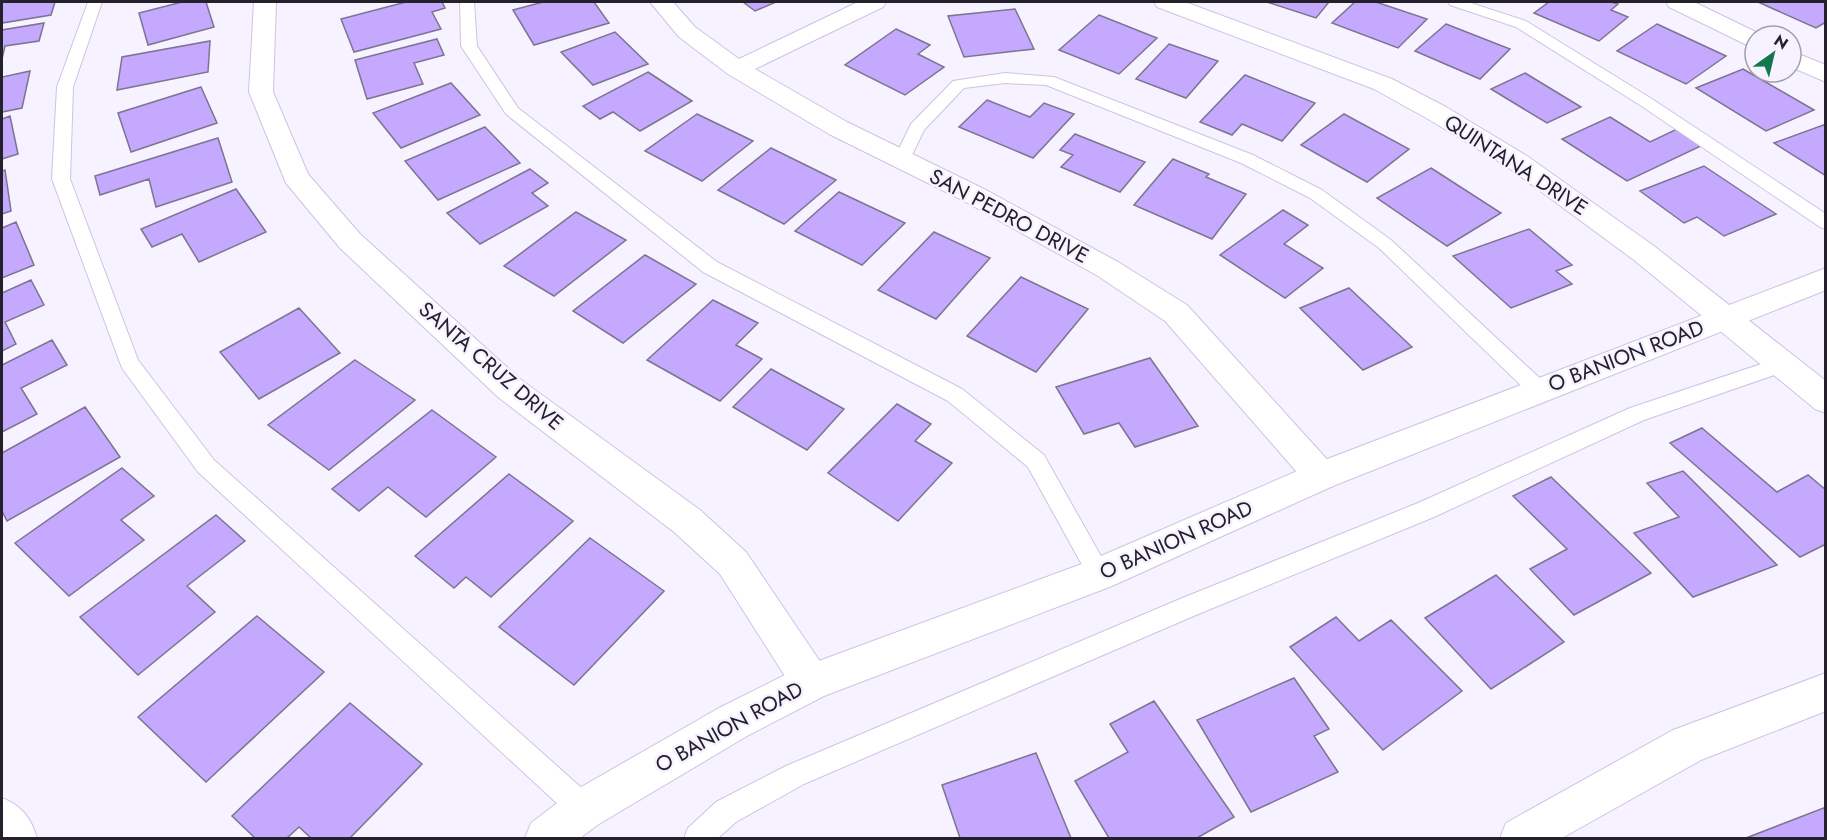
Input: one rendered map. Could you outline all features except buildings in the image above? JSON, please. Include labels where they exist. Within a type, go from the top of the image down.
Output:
[{"type":"street","name":"SANTA CRUZ DRIVE","points":[[265,2],[261,92],[297,177],[350,241],[509,388],[687,521],[734,562],[811,682]]},
{"type":"street","name":"SAN PEDRO DRIVE","points":[[661,2],[687,32],[737,69],[838,128],[974,195],[1108,269],[1176,313],[1322,476]]},
{"type":"street","points":[[737,69],[874,2]]},
{"type":"street","name":"QUINTANA DRIVE","points":[[1165,2],[1383,84],[1437,113],[1518,162],[1644,253],[1826,400]]},
{"type":"street","points":[[1677,2],[1743,34]]},
{"type":"street","points":[[1803,64],[1826,75]]},
{"type":"street","name":"O BANION ROAD","points":[[546,838],[584,809],[733,722],[811,682],[1099,574],[1322,476],[1826,278]]},
{"type":"street","points":[[1521,838],[1688,744],[1826,692]]},
{"type":"street","points":[[2,819],[16,838]]},
{"type":"lane","points":[[95,2],[65,87],[61,179],[129,363],[206,466],[584,809]]},
{"type":"lane","points":[[467,2],[469,46],[512,111],[710,267],[955,394],[1036,461],[1099,574]]},
{"type":"lane","points":[[1455,2],[1521,24],[1646,102],[1826,223]]},
{"type":"lane","points":[[902,159],[917,128],[959,84],[1005,78],[1048,80],[1068,87],[1247,159],[1316,194],[1385,244],[1539,390]]},
{"type":"lane","points":[[698,838],[726,812],[795,776],[1188,607],[1426,510],[1637,414],[1782,365]]}]
